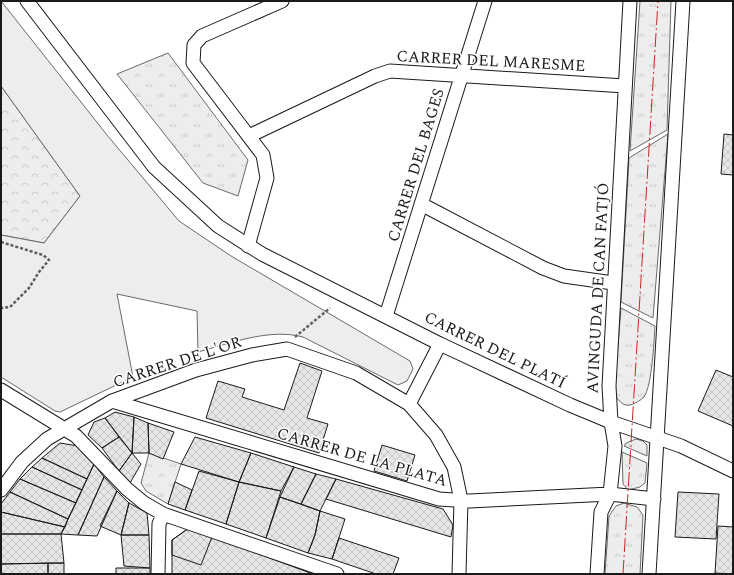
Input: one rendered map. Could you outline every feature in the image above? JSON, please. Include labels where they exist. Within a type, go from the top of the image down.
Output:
[{"type":"street","name":"CARRER DEL PLATÍ","points":[[27,1],[154,167],[218,226],[248,246],[440,344],[611,422],[681,446],[733,471]]},
{"type":"street","points":[[248,246],[267,178],[263,155],[193,63],[194,45],[202,36],[282,1]]},
{"type":"street","name":"CARRER DEL BAGES","points":[[386,316],[485,1]]},
{"type":"street","name":"AVINGUDA DE CAN FATJÓ","points":[[597,574],[601,512],[610,494],[615,446],[611,422],[609,389],[613,283],[630,1]]},
{"type":"street","points":[[649,574],[683,1]]},
{"type":"street","name":"CARRER DEL MARESME","points":[[249,136],[375,76],[390,71],[625,86]]},
{"type":"street","points":[[421,204],[543,268],[564,276],[613,283]]},
{"type":"street","points":[[408,404],[440,344]]},
{"type":"street","name":"CARRER DE L'OR","points":[[1,490],[22,462],[47,439],[112,401],[196,370],[252,355],[287,349],[356,373],[408,404],[436,435],[454,467],[461,500],[459,574]]},
{"type":"street","points":[[1,390],[64,428],[86,444],[127,489],[144,503],[163,514],[337,574]]},
{"type":"street","name":"CARRER DE LA PLATA","points":[[112,401],[439,499],[461,500],[610,494],[654,498]]},
{"type":"street","points":[[158,574],[159,524],[163,514]]},
{"type":"path","points":[[1,242],[44,255],[50,260],[38,272],[29,288],[10,307],[1,308]]},
{"type":"path","points":[[294,338],[330,308]]},
{"type":"green space","points":[[1,1],[107,135],[179,221],[231,256],[410,361],[413,369],[407,381],[398,385],[303,337],[290,335],[264,335],[198,352],[197,311],[117,294],[133,377],[60,412],[55,411],[1,377],[1,235],[44,243],[80,196],[1,86]]},
{"type":"green space","points":[[640,1],[671,1],[667,130],[630,151]]},
{"type":"green space","points":[[168,53],[248,160],[238,196],[203,183],[117,74]]},
{"type":"green space","points":[[1,86],[80,196],[44,243],[1,235]]},
{"type":"green space","points":[[668,134],[653,318],[621,302],[629,158]]},
{"type":"green space","points":[[621,308],[655,326],[652,363],[647,391],[644,397],[630,405],[625,405],[620,402],[614,393]]},
{"type":"green space","points":[[636,439],[643,441],[647,445],[647,456],[624,446],[626,443]]},
{"type":"green space","points":[[622,452],[647,463],[645,483],[640,487],[628,490],[623,484]]},
{"type":"green space","points":[[149,453],[181,464],[168,504],[146,491],[141,483]]},
{"type":"green space","points":[[624,503],[637,507],[643,515],[640,574],[605,574],[609,516],[616,506]]},
{"type":"building","points":[[724,134],[733,135],[733,175],[721,174]]},
{"type":"building","points":[[300,363],[322,371],[307,418],[328,424],[319,453],[206,418],[218,381],[245,389],[242,397],[284,410]]},
{"type":"building","points":[[716,370],[733,377],[733,426],[698,411]]},
{"type":"building","points":[[115,412],[134,417],[132,453],[105,418]]},
{"type":"building","points":[[134,417],[148,423],[149,453],[132,453]]},
{"type":"building","points":[[105,418],[119,437],[102,448],[88,435],[94,422]]},
{"type":"building","points":[[148,423],[174,432],[163,459],[149,453]]},
{"type":"building","points":[[119,437],[132,453],[119,471],[102,448]]},
{"type":"building","points":[[195,437],[251,453],[239,482],[181,464]]},
{"type":"building","points":[[60,443],[78,446],[94,464],[87,479],[42,458]]},
{"type":"building","points":[[382,445],[415,455],[407,481],[374,471]]},
{"type":"building","points":[[132,453],[141,464],[130,483],[119,471]]},
{"type":"building","points":[[251,453],[294,467],[281,491],[239,482]]},
{"type":"building","points":[[42,458],[87,479],[82,490],[32,467]]},
{"type":"building","points":[[94,464],[104,477],[78,535],[61,534]]},
{"type":"building","points":[[32,467],[82,490],[76,503],[20,479]]},
{"type":"building","points":[[294,467],[316,474],[301,504],[280,497]]},
{"type":"building","points":[[199,471],[239,482],[226,524],[185,510]]},
{"type":"building","points":[[316,474],[336,479],[320,511],[301,504]]},
{"type":"building","points":[[104,477],[117,491],[97,536],[78,535]]},
{"type":"building","points":[[20,479],[76,503],[68,519],[10,492]]},
{"type":"building","points":[[336,479],[443,509],[453,525],[451,537],[326,499]]},
{"type":"building","points":[[175,482],[192,490],[185,510],[168,504]]},
{"type":"building","points":[[239,482],[281,491],[266,538],[226,524]]},
{"type":"building","points":[[117,491],[129,503],[121,535],[100,526]]},
{"type":"building","points":[[10,492],[68,519],[65,527],[1,512],[1,504]]},
{"type":"building","points":[[678,492],[719,494],[716,539],[675,537]]},
{"type":"building","points":[[280,497],[320,511],[315,535],[308,553],[266,538]]},
{"type":"building","points":[[129,503],[147,513],[149,535],[121,535]]},
{"type":"building","points":[[320,511],[345,519],[332,559],[308,553],[315,535]]},
{"type":"building","points":[[1,512],[65,527],[61,534],[1,534]]},
{"type":"building","points":[[718,526],[733,527],[733,574],[715,573]]},
{"type":"building","points":[[189,528],[313,574],[172,574],[172,540]]},
{"type":"building","points":[[189,528],[212,537],[201,565],[172,555],[172,540]]},
{"type":"building","points":[[1,534],[61,534],[64,563],[1,564]]},
{"type":"building","points":[[121,535],[149,535],[150,568],[124,566]]},
{"type":"building","points":[[339,538],[399,558],[393,574],[376,574],[332,559]]},
{"type":"building","points":[[48,563],[64,563],[64,574],[48,574]]},
{"type":"building","points":[[48,563],[48,574],[1,574],[1,564]]},
{"type":"building","points":[[116,568],[150,568],[150,574],[116,574]]},
{"type":"power","points":[[623,574],[658,1]]}]
